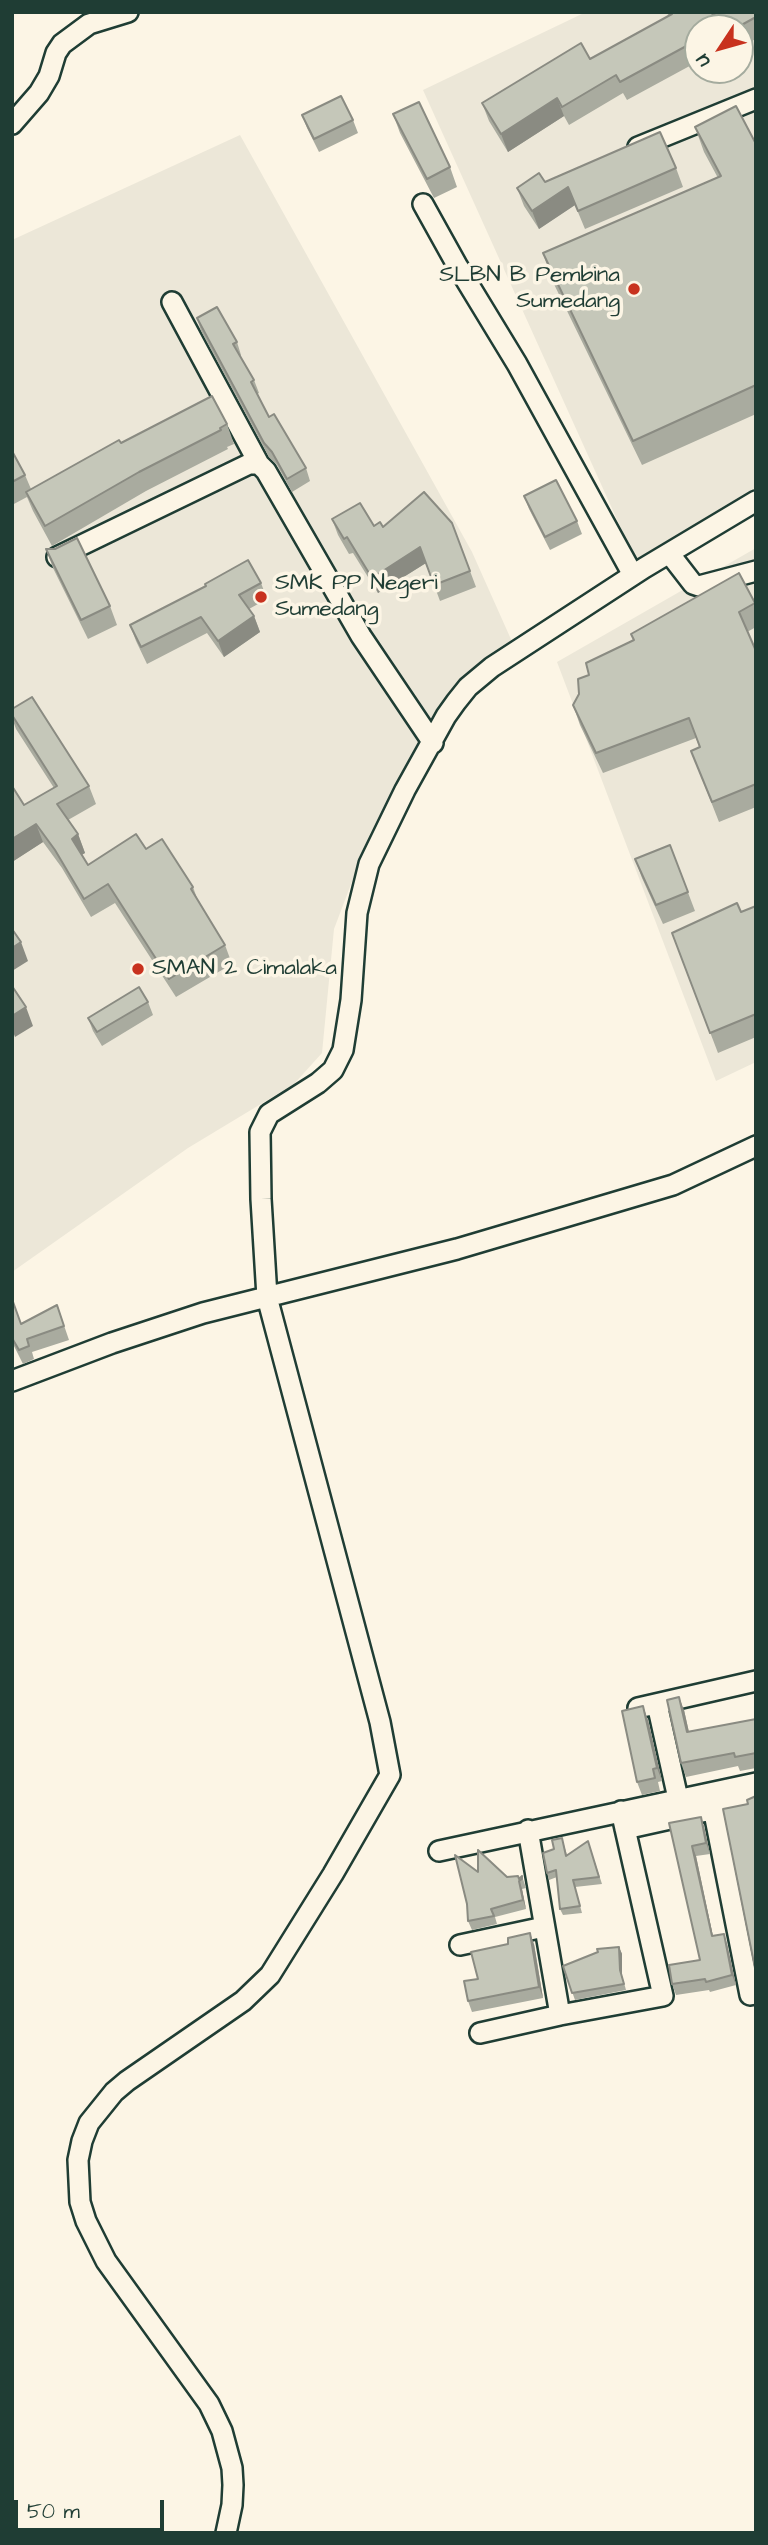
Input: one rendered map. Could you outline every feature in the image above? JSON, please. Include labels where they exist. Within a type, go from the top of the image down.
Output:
[{"type":"street","points":[[12,124],[39,93],[62,44],[89,24],[128,12]]},
{"type":"street","points":[[616,156],[756,99]]},
{"type":"street","points":[[424,204],[458,267],[517,364],[634,575]]},
{"type":"street","points":[[172,302],[259,464],[266,471],[361,636],[433,743]]},
{"type":"street","points":[[57,557],[249,464],[259,464]]},
{"type":"street","points":[[226,2533],[233,2485],[232,2468],[222,2431],[209,2404],[106,2261],[86,2221],[80,2202],[78,2160],[89,2123],[114,2092],[243,2001],[270,1975],[390,1775],[380,1722],[267,1297],[260,1132],[269,1114],[318,1083],[333,1070],[343,1050],[351,1000],[358,913],[369,864],[405,790],[456,702],[468,687],[492,667],[634,575],[756,501]]},
{"type":"street","points":[[669,553],[693,584],[699,586],[756,571]]},
{"type":"street","points":[[12,1381],[177,1322],[457,1249],[673,1185],[756,1146]]},
{"type":"street","points":[[638,1708],[756,1681]]},
{"type":"street","points":[[657,1704],[675,1812]]},
{"type":"street","points":[[439,1851],[528,1830],[675,1812],[712,1802],[756,1783]]},
{"type":"street","points":[[712,1802],[756,1800]]},
{"type":"street","points":[[712,1802],[750,1995],[756,1994]]},
{"type":"street","points":[[481,2033],[663,1996],[623,1820]]},
{"type":"street","points":[[528,1830],[561,2015]]},
{"type":"street","points":[[460,1945],[544,1927]]},
{"type":"shaded area","name":"SLBN B Pembina Sumedang","points":[[586,12],[756,12],[756,487],[638,566],[423,90]]},
{"type":"shaded area","name":"SMK PP Negeri Sumedang","points":[[240,135],[472,552],[514,646],[441,707],[370,834],[334,929],[322,1053],[294,1084],[188,1148],[12,1272],[12,240]]},
{"type":"shaded area","points":[[756,548],[756,1062],[716,1081],[557,662]]},
{"type":"building","points":[[671,12],[712,14],[684,14],[684,47],[620,82],[616,75],[562,107],[557,98],[501,134],[482,103],[581,43],[590,59],[672,14]]},
{"type":"building","points":[[755,12],[754,18],[754,14],[715,14]]},
{"type":"building","points":[[341,96],[353,120],[314,139],[302,115]]},
{"type":"building","points":[[419,102],[450,167],[427,179],[393,114]]},
{"type":"building","points":[[736,106],[756,144],[756,385],[633,441],[543,253],[721,176],[695,127]]},
{"type":"building","points":[[660,132],[676,168],[578,211],[568,187],[532,211],[517,188],[539,173],[545,182]]},
{"type":"building","points":[[217,307],[237,342],[233,344],[254,380],[251,382],[269,417],[274,414],[306,468],[287,479],[264,443],[197,318]]},
{"type":"building","points":[[212,396],[227,424],[220,428],[221,430],[139,472],[45,526],[26,492],[119,440],[121,443]]},
{"type":"building","points":[[12,451],[25,475],[12,482]]},
{"type":"building","points":[[556,480],[577,521],[545,537],[524,496]]},
{"type":"building","points":[[424,492],[452,523],[470,571],[434,585],[420,547],[372,578],[347,537],[344,539],[332,519],[360,503],[374,526],[380,522],[383,527]]},
{"type":"building","points":[[77,538],[110,606],[81,620],[46,549],[55,549]]},
{"type":"building","points":[[248,560],[261,583],[239,595],[254,616],[218,641],[201,617],[141,647],[130,625],[206,586],[205,584]]},
{"type":"building","points":[[739,573],[755,603],[739,612],[756,651],[756,784],[712,802],[691,751],[700,747],[689,718],[596,753],[573,705],[579,694],[578,679],[589,675],[586,663],[634,640],[631,634]]},
{"type":"building","points":[[32,697],[89,786],[57,804],[78,834],[72,839],[88,865],[136,834],[146,849],[162,839],[193,887],[191,889],[225,945],[169,979],[108,884],[84,899],[36,824],[12,839],[12,786],[24,805],[57,786],[12,715],[12,709]]},
{"type":"building","points":[[670,845],[688,892],[656,905],[635,859]]},
{"type":"building","points":[[737,903],[741,912],[756,906],[756,1014],[710,1033],[672,933]]},
{"type":"building","points":[[12,929],[21,942],[12,948]]},
{"type":"building","points":[[12,986],[26,1007],[12,1016]]},
{"type":"building","points":[[139,987],[148,1002],[97,1032],[88,1018]]},
{"type":"building","points":[[12,1299],[21,1324],[57,1305],[64,1326],[27,1339],[29,1346],[19,1350],[12,1338]]},
{"type":"building","points":[[679,1697],[687,1732],[756,1719],[756,1753],[735,1757],[734,1753],[681,1763],[667,1700]]},
{"type":"building","points":[[643,1706],[657,1768],[653,1769],[655,1778],[637,1782],[622,1711]]},
{"type":"building","points":[[756,1796],[755,1968],[723,1809],[748,1804],[747,1800]]},
{"type":"building","points":[[701,1817],[706,1843],[692,1846],[712,1936],[724,1934],[732,1975],[706,1982],[705,1979],[672,1984],[669,1965],[700,1960],[669,1823]]},
{"type":"building","points":[[562,1838],[566,1856],[588,1841],[599,1877],[573,1880],[580,1906],[560,1909],[556,1870],[547,1873],[543,1853],[554,1849],[552,1840]]},
{"type":"building","points":[[478,1850],[507,1877],[518,1876],[519,1879],[522,1876],[519,1881],[523,1900],[491,1909],[494,1916],[468,1921],[467,1904],[455,1855],[478,1872]]},
{"type":"building","points":[[530,1933],[539,1987],[468,2001],[464,1981],[478,1979],[471,1952],[508,1944],[508,1938]]},
{"type":"building","points":[[619,1947],[624,1984],[572,1993],[563,1966],[598,1952],[597,1949]]},
{"type":"place","name":"SLBN B Pembina Sumedang","points":[[634,289]]},
{"type":"place","name":"SMK PP Negeri Sumedang","points":[[261,597]]},
{"type":"place","name":"SMAN 2 Cimalaka","points":[[138,969]]}]
